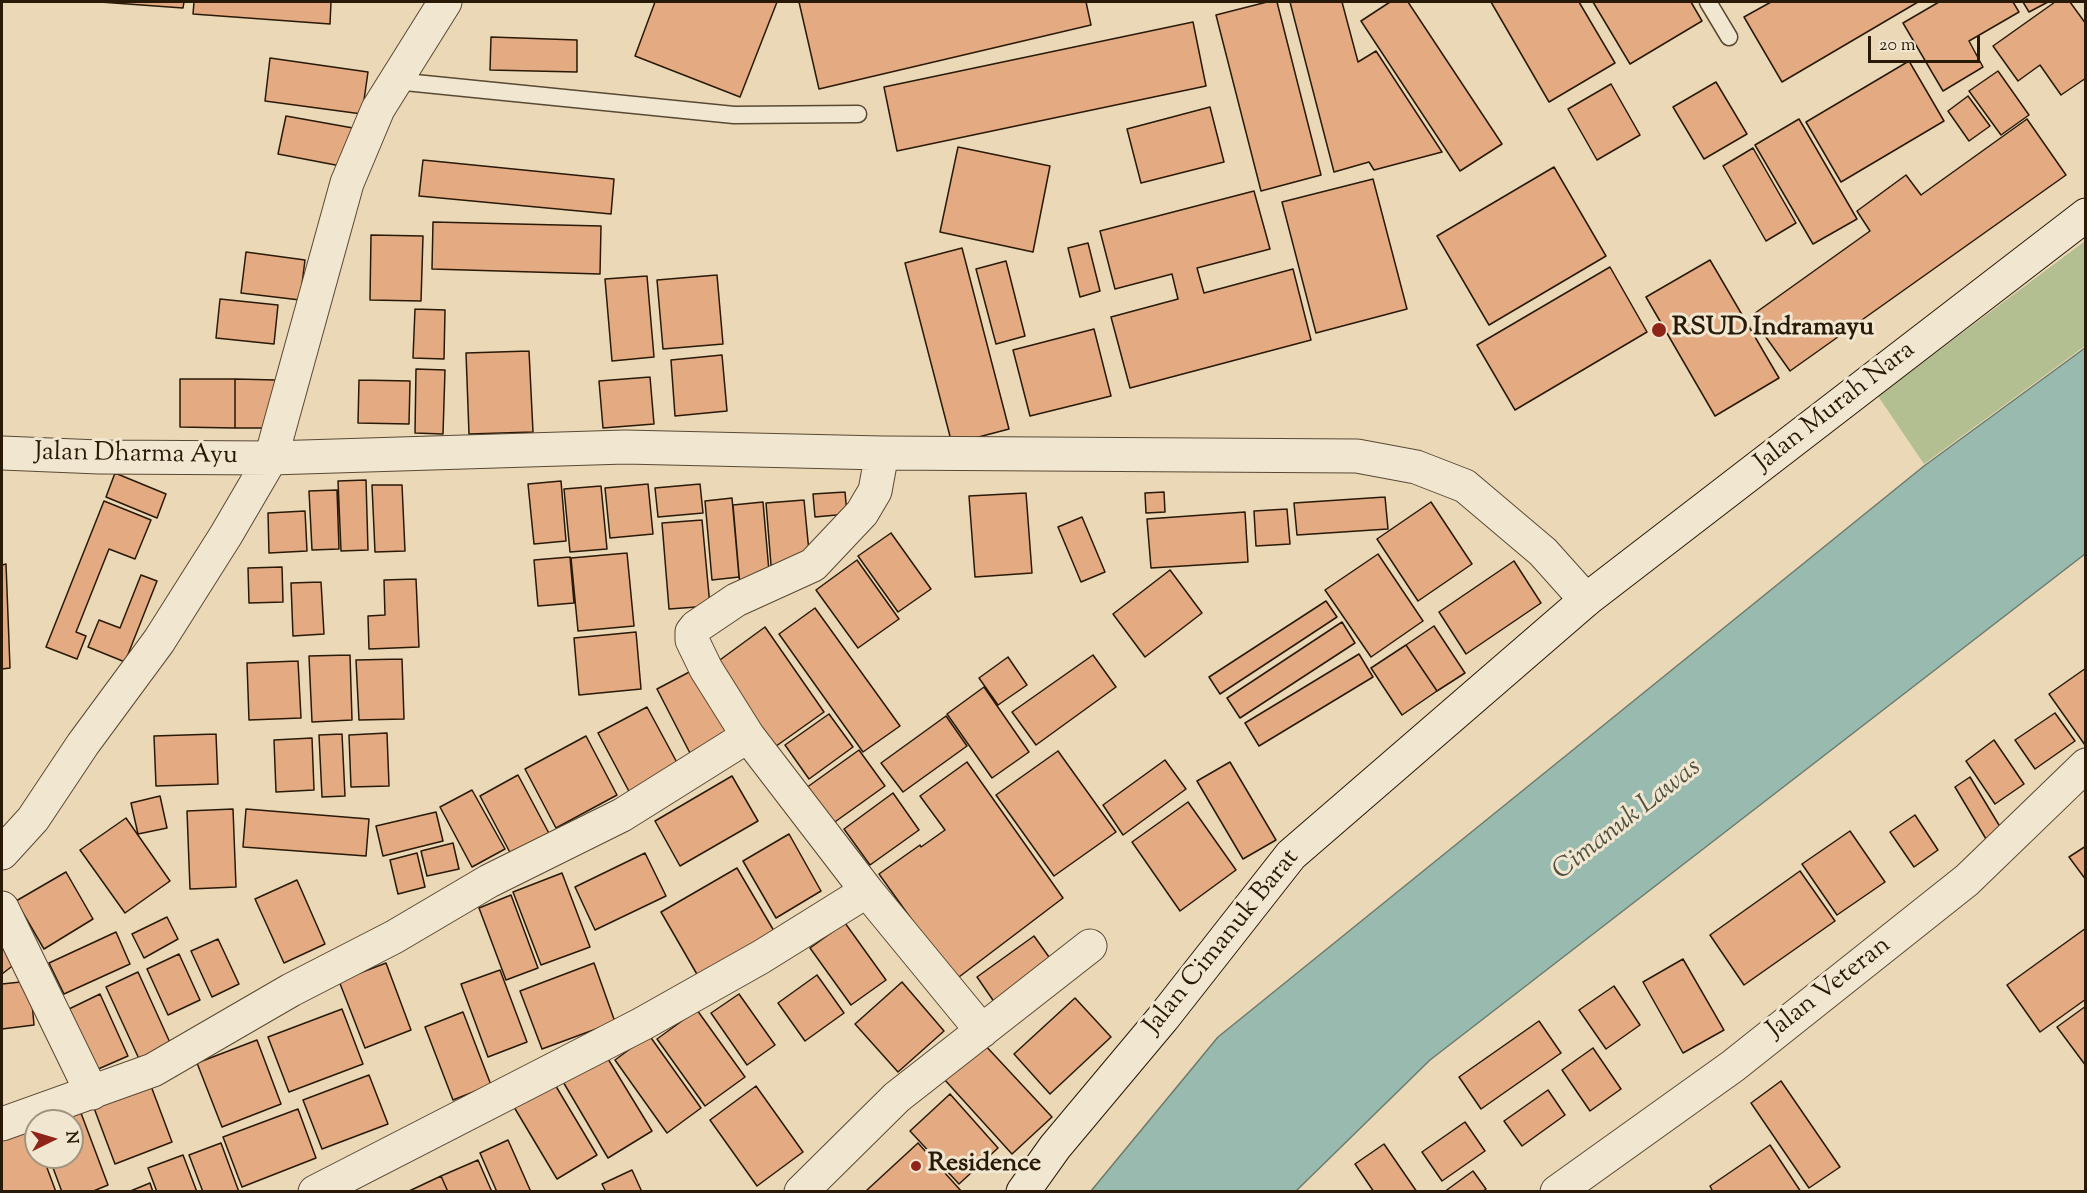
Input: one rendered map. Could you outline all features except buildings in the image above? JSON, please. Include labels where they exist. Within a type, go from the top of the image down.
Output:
[{"type":"street","points":[[2,854],[33,819],[83,744],[159,641],[226,535],[271,458],[347,183],[378,108],[445,2]]},
{"type":"street","name":"Jalan Murah Nara","points":[[1586,600],[2085,215]]},
{"type":"street","name":"Jalan Dharma Ayu","points":[[2,453],[99,457],[271,458],[625,447],[882,453],[1357,456],[1416,467],[1465,486],[1543,552],[1586,600]]},
{"type":"street","points":[[882,453],[874,491],[862,513],[813,565],[736,600],[703,622],[692,632],[692,640],[748,736],[867,891],[982,1031]]},
{"type":"street","name":"Jalan Cimanuk Barat","points":[[1023,1191],[1055,1147],[1163,1018],[1291,855],[1586,600]]},
{"type":"street","points":[[2,1124],[153,1070],[291,990],[394,937],[489,881],[622,815],[748,736]]},
{"type":"street","name":"Jalan Veteran","points":[[1557,1191],[1734,1066],[1958,888],[2085,765]]},
{"type":"street","points":[[315,1191],[642,1024],[761,957],[867,891]]},
{"type":"street","points":[[2,908],[92,1092]]},
{"type":"street","points":[[801,1191],[897,1097],[1090,946]]},
{"type":"lane","points":[[1708,2],[1729,37]]},
{"type":"lane","points":[[395,81],[734,115],[858,114]]},
{"type":"green space","points":[[2085,241],[2085,346],[1924,464],[1878,396]]},
{"type":"water","name":"Cimanuk Lawas","points":[[2085,348],[2085,554],[1430,1060],[1296,1191],[1091,1191],[1218,1037],[1924,466]]},
{"type":"place","name":"RSUD Indramayu","points":[[1659,330]]},
{"type":"place","name":"Residence","points":[[916,1166]]}]
